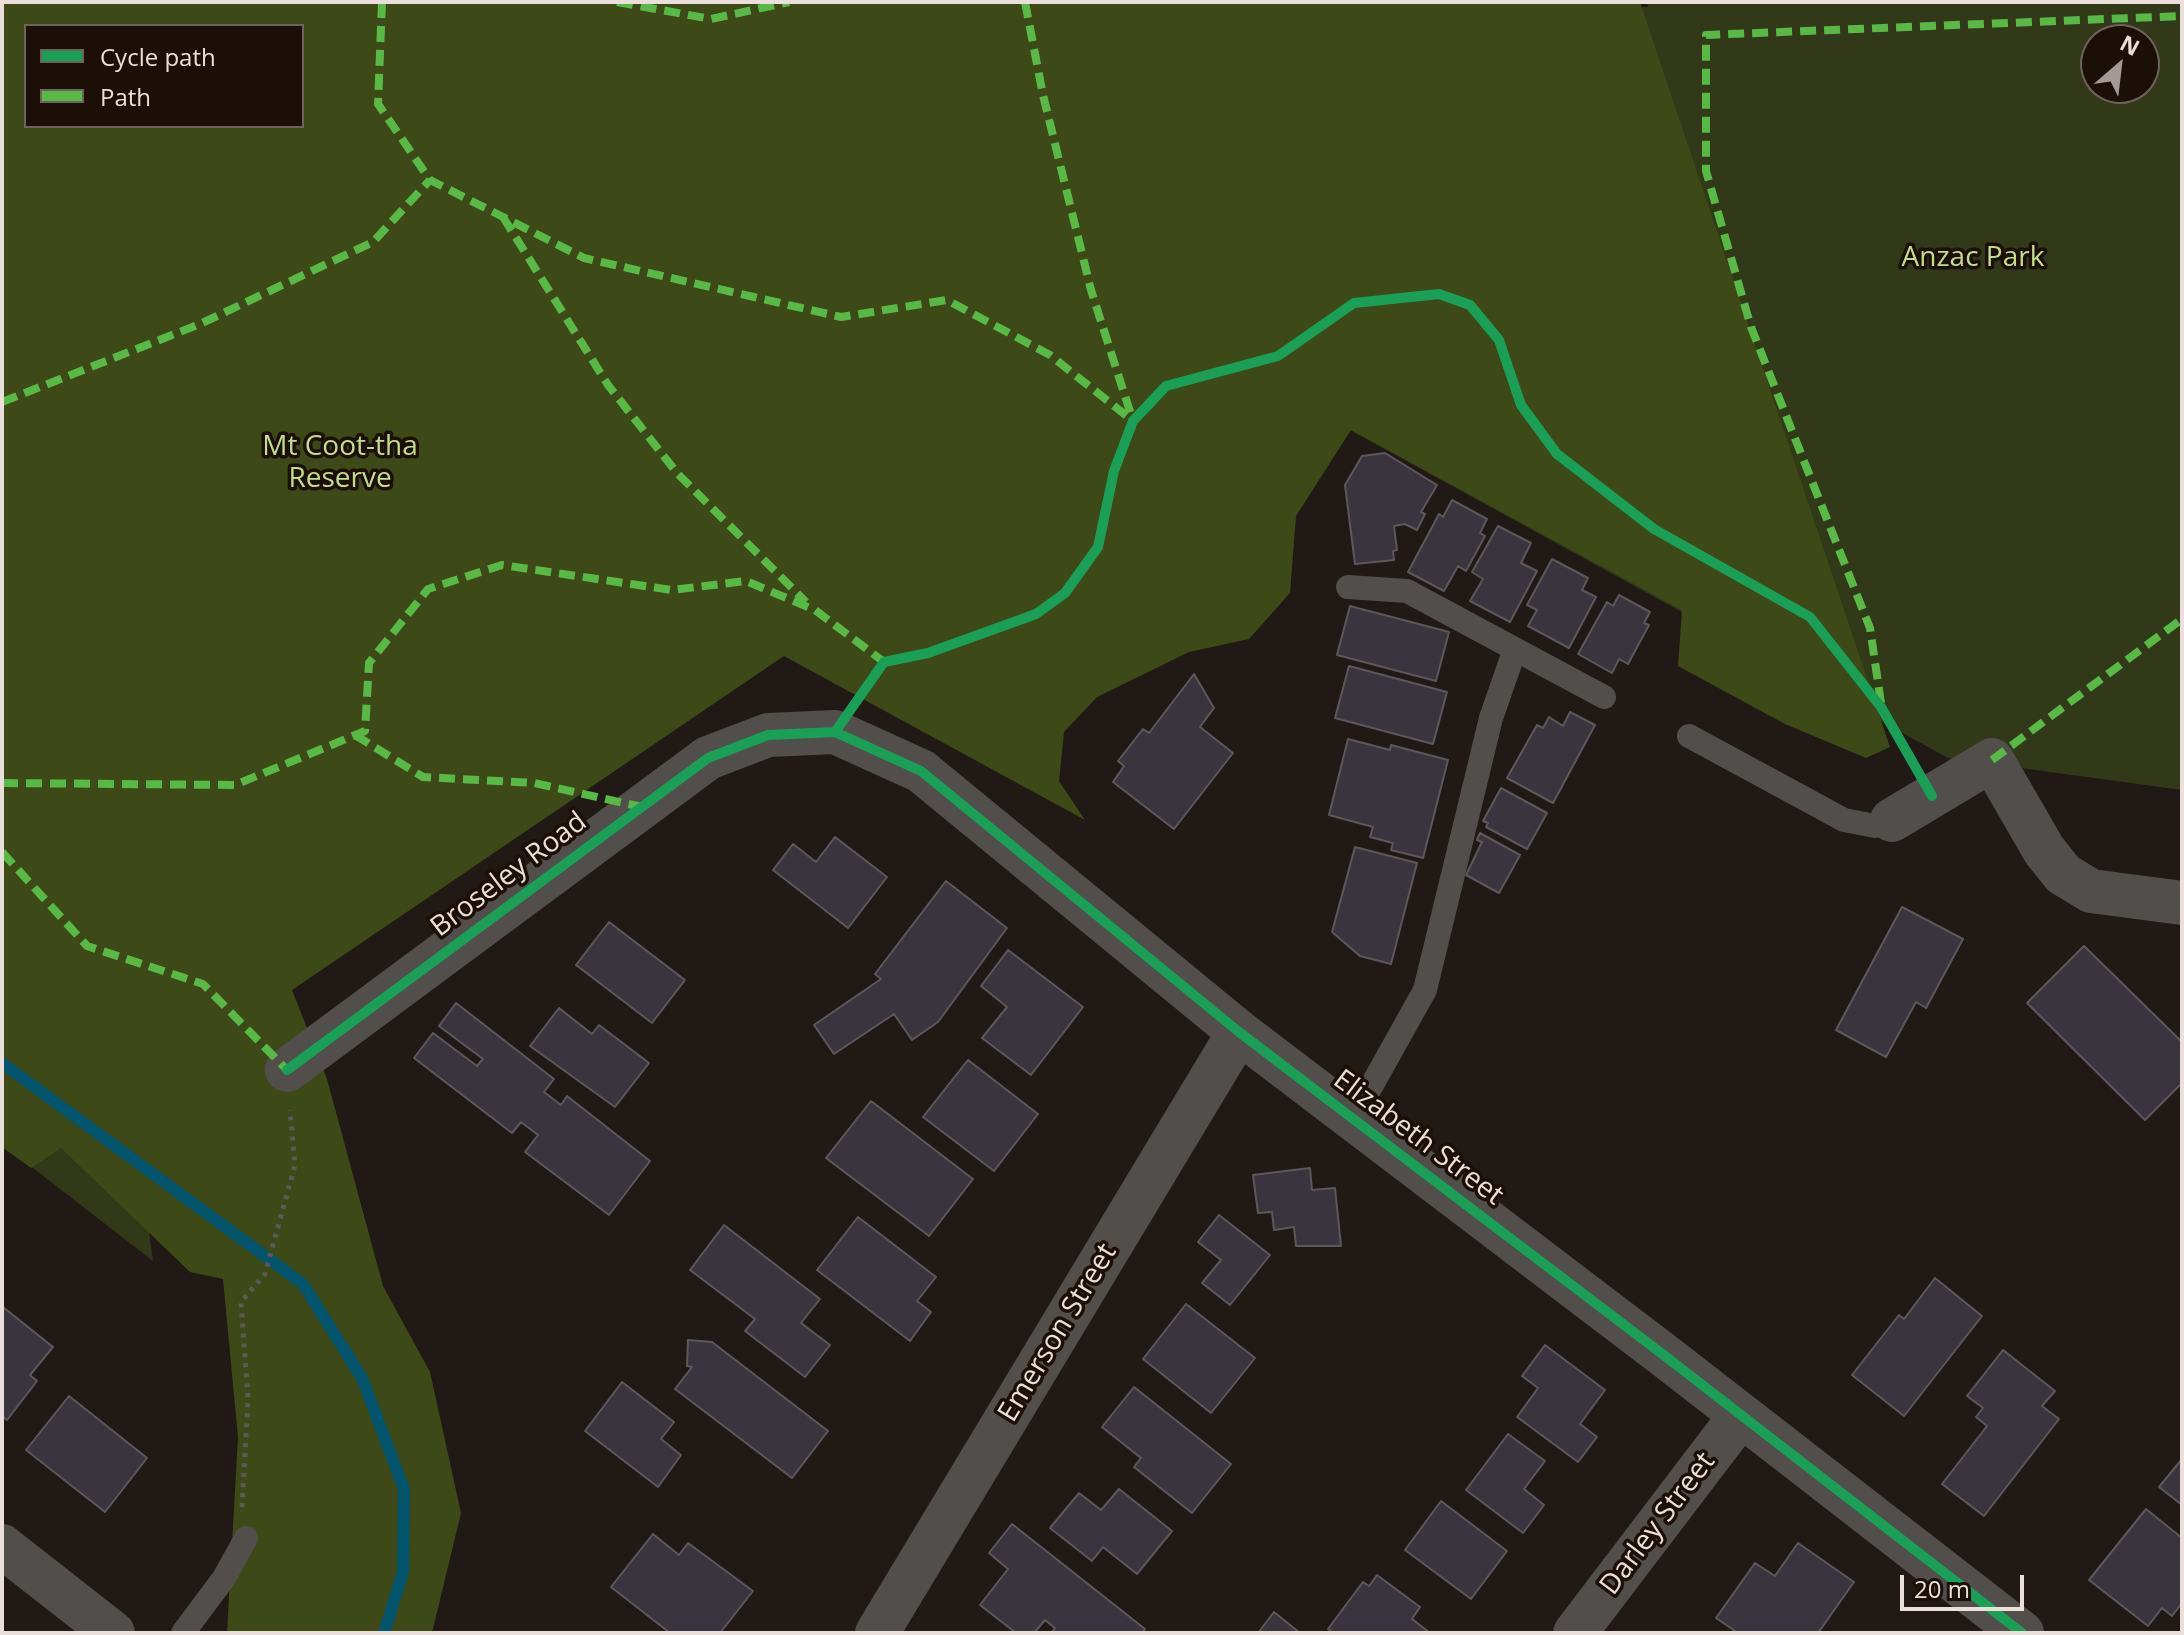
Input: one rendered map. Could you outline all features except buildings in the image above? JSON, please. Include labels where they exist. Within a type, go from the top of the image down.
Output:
[{"type":"street","name":"Elizabeth Street","points":[[768,735],[835,732],[921,771],[1239,1032],[2022,1633]]},
{"type":"street","name":"Broseley Road","points":[[287,1070],[708,758],[768,735]]},
{"type":"street","points":[[1892,820],[1992,760],[2044,850],[2063,874],[2091,891],[2182,903]]},
{"type":"street","name":"Emerson Street","points":[[877,1633],[1239,1032]]},
{"type":"street","name":"Darley Street","points":[[1575,1633],[1741,1415]]},
{"type":"street","points":[[2,1546],[113,1633]]},
{"type":"lane","points":[[1348,587],[1407,591],[1604,697]]},
{"type":"lane","points":[[1353,1119],[1425,990],[1483,748],[1515,649]]},
{"type":"lane","points":[[1689,736],[1844,820],[1875,826],[1892,820]]},
{"type":"lane","points":[[183,1633],[243,1545]]},
{"type":"path","points":[[243,1545],[248,1399],[241,1302],[265,1274],[295,1165],[287,1070]]},
{"type":"green space","name":"Mt Coot-tha Reserve","points":[[2,2],[1640,2],[1890,747],[1866,758],[1785,724],[1678,666],[1682,610],[1351,430],[1296,516],[1290,593],[1249,639],[1189,652],[1097,697],[1064,732],[1059,781],[1085,820],[784,656],[292,990],[327,1079],[383,1286],[430,1372],[461,1513],[432,1633],[227,1633],[238,1437],[223,1279],[190,1272],[61,1148],[31,1168],[2,1147]]},
{"type":"green space","name":"Mt Coot-tha Reserve","points":[[1647,2],[2182,2],[2182,790],[1948,758],[1350,430],[654,654],[122,1036],[153,1261],[2,1144],[2,12],[1648,7]]},
{"type":"waterway","points":[[2,1063],[303,1284],[362,1378],[404,1489],[403,1572],[384,1633]]},
{"type":"marked path","points":[[382,2],[378,104],[430,180],[584,258],[841,317],[947,300],[1050,355],[1133,421]]},
{"type":"marked path","points":[[617,2],[711,19],[789,2]]},
{"type":"marked path","points":[[1025,2],[1043,95],[1091,290],[1133,421]]},
{"type":"marked path","points":[[1881,703],[1870,628],[1751,327],[1706,171],[1706,35],[2182,16]]},
{"type":"marked path","points":[[2,402],[200,324],[373,242],[430,180]]},
{"type":"marked path","points":[[503,217],[608,385],[677,473],[806,602]]},
{"type":"marked path","points":[[2,783],[235,785],[365,731],[369,663],[428,589],[502,565],[672,590],[746,581],[815,610],[884,662]]},
{"type":"marked path","points":[[1992,760],[2182,619]]},
{"type":"marked path","points":[[355,735],[423,777],[534,783],[642,807]]},
{"type":"marked path","points":[[2,852],[87,946],[203,984],[287,1070]]},
{"type":"cycle path","points":[[835,732],[884,662],[928,653],[1036,614],[1065,593],[1098,547],[1114,471],[1133,421],[1166,386],[1278,356],[1354,303],[1439,294],[1470,305],[1499,340],[1521,405],[1557,454],[1654,529],[1810,617],[1881,707],[1932,796]]},
{"type":"cycle path","points":[[287,1070],[708,758],[768,735],[835,732],[921,771],[1239,1032],[2022,1633]]},
{"type":"park label","name":"Anzac Park","points":[[1973,258]]}]
